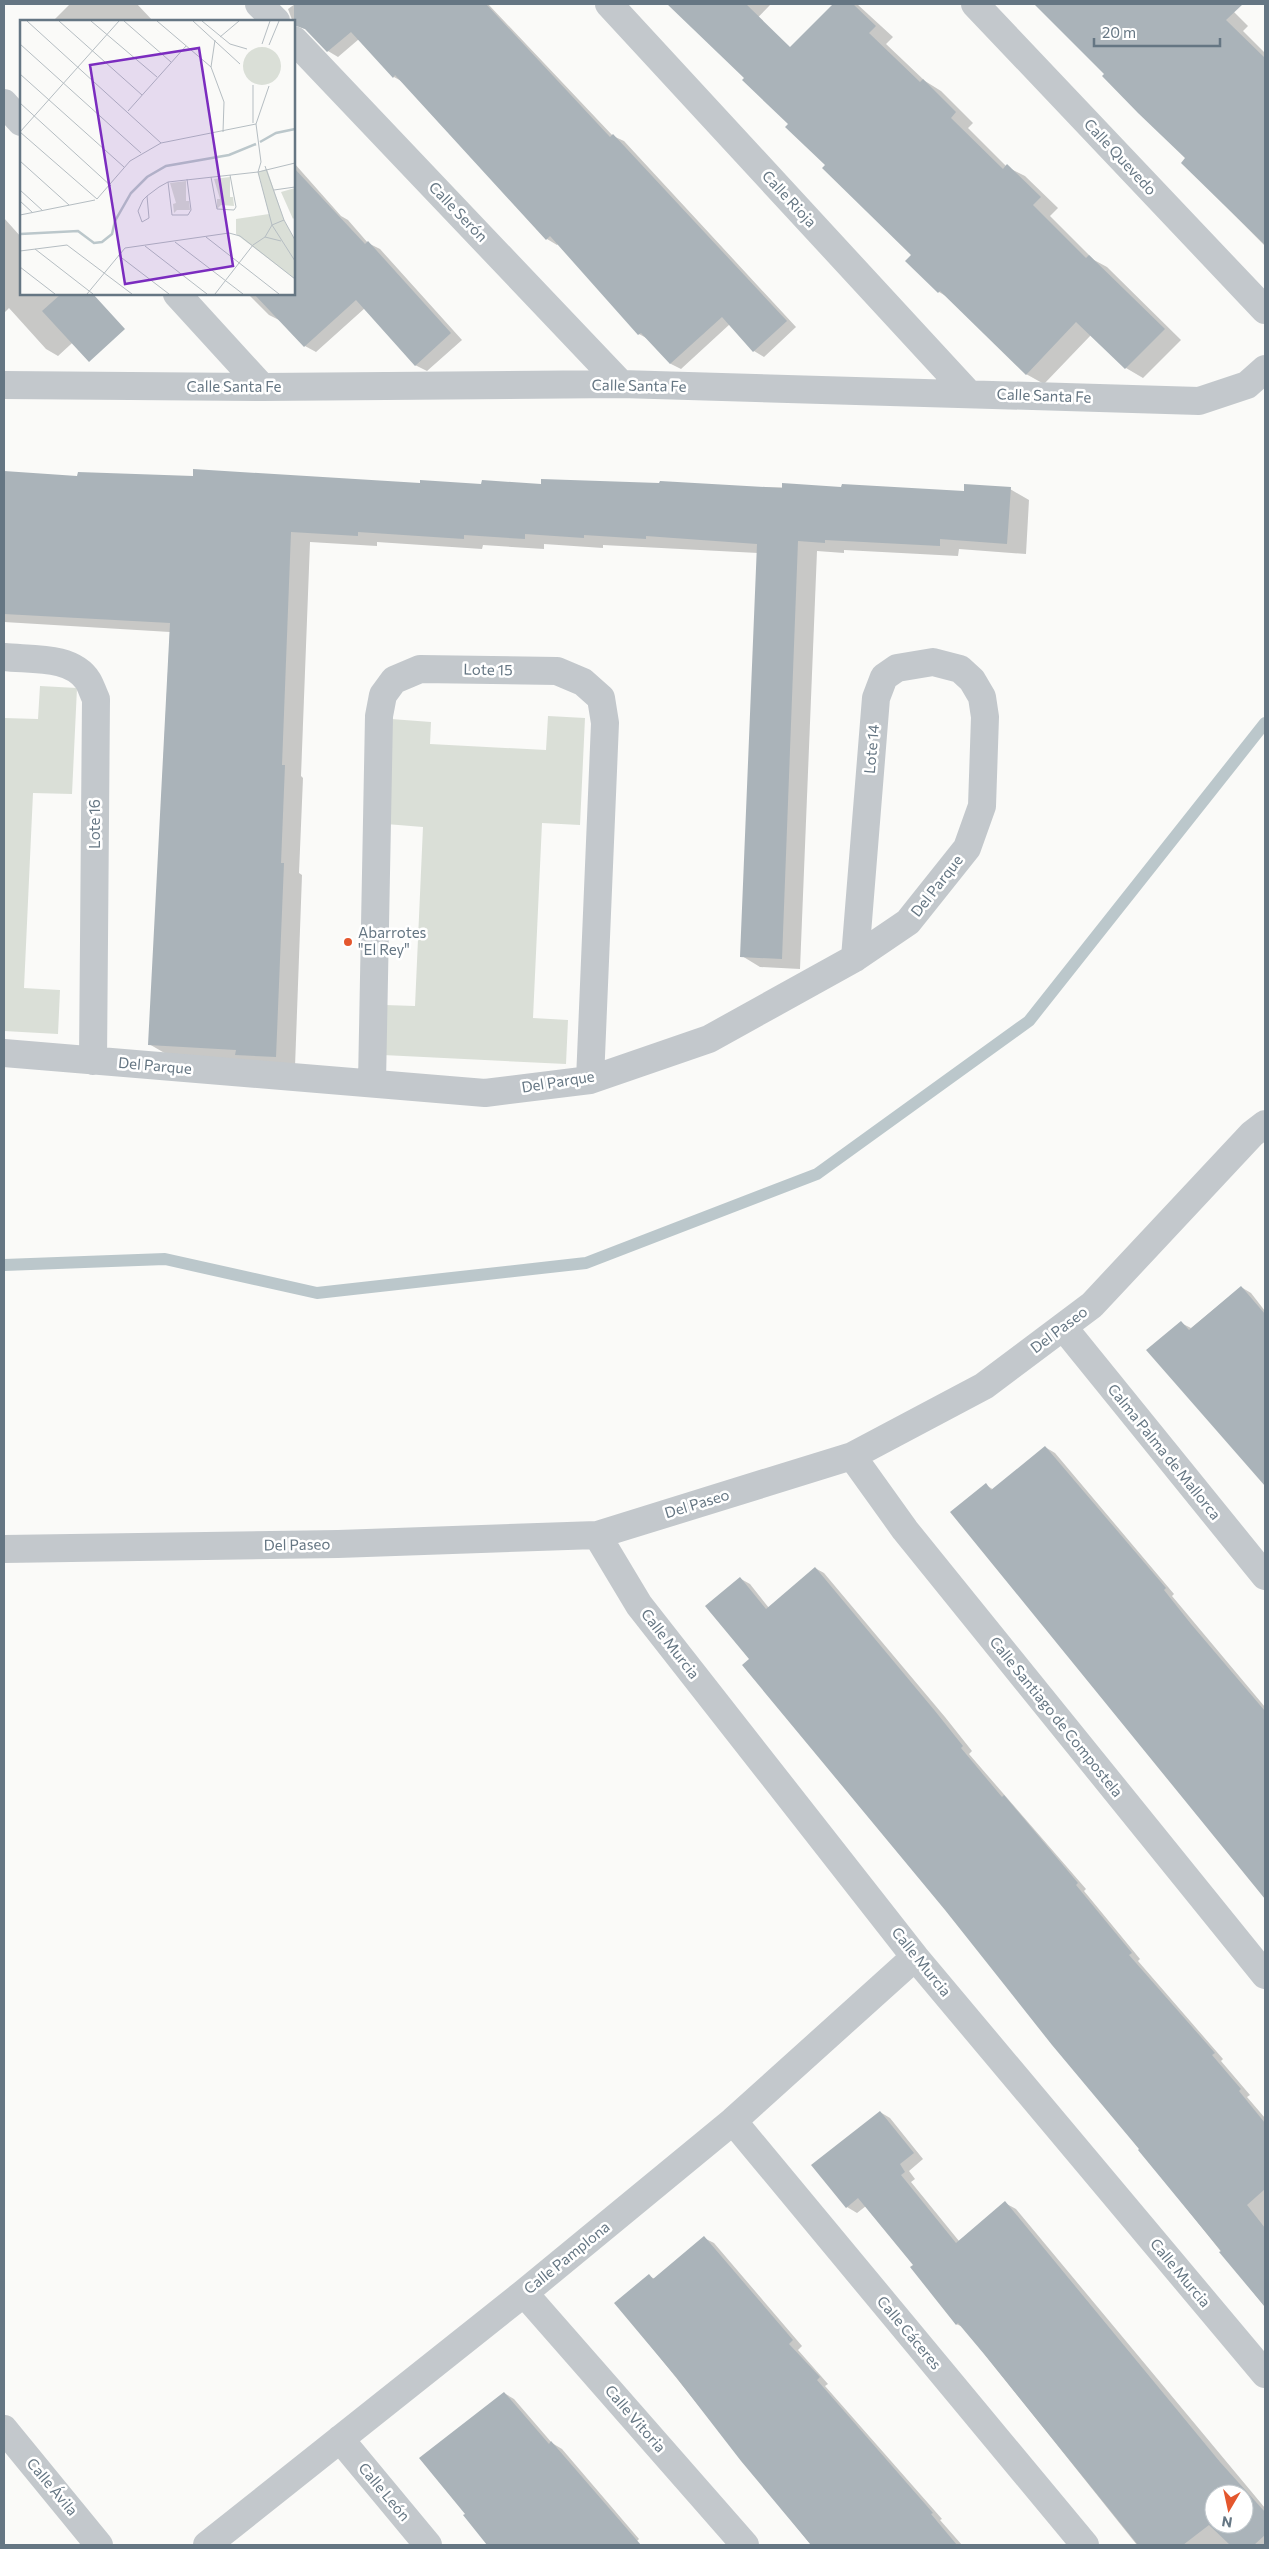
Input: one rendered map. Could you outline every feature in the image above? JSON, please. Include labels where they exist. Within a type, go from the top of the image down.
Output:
[{"type":"street","points":[[259,4],[275,20]]},
{"type":"street","name":"Calle Rioja","points":[[609,4],[969,394]]},
{"type":"street","name":"Calle Quevedo","points":[[975,4],[1265,310]]},
{"type":"street","name":"Calle Serón","points":[[295,41],[621,384]]},
{"type":"street","points":[[4,103],[20,121]]},
{"type":"street","points":[[178,295],[262,387]]},
{"type":"street","name":"Calle Santa Fe","points":[[4,385],[262,387],[621,384],[1199,401],[1247,386],[1265,369]]},
{"type":"street","name":"Lote 16","points":[[4,657],[59,662],[76,668],[88,680],[96,699],[93,1061]]},
{"type":"street","name":"Lote 14","points":[[855,958],[876,698],[884,677],[897,668],[933,662],[960,669],[972,680],[982,697],[985,717]]},
{"type":"street","name":"Lote 15","points":[[372,1084],[379,716],[383,695],[394,680],[420,669],[557,671],[583,682],[601,698],[605,723],[590,1080]]},
{"type":"street","name":"Del Parque","points":[[4,1053],[485,1094],[590,1080],[709,1039],[855,958],[908,922],[967,848],[982,806],[985,717]]},
{"type":"street","name":"Del Paseo","points":[[4,1549],[338,1544],[597,1535],[852,1456],[984,1386],[1064,1328],[1092,1305],[1261,1136]]},
{"type":"street","name":"Calma Palma de Mallorca","points":[[1064,1328],[1265,1576]]},
{"type":"street","name":"Calle Santiago de Compostela","points":[[852,1456],[905,1530],[1265,1975]]},
{"type":"street","name":"Calle Murcia","points":[[597,1535],[639,1605],[915,1957],[1265,2374]]},
{"type":"street","name":"Calle Pamplona","points":[[208,2545],[524,2293],[733,2121],[915,1957]]},
{"type":"street","name":"Calle Cáceres","points":[[733,2121],[1086,2545]]},
{"type":"street","name":"Calle Vitoria","points":[[524,2293],[746,2545]]},
{"type":"street","name":"Calle Ávila","points":[[4,2429],[99,2545]]},
{"type":"street","name":"Calle León","points":[[340,2439],[428,2545]]},
{"type":"shaded area","points":[[40,686],[77,688],[72,794],[33,793],[24,988],[60,990],[58,1034],[4,1031],[4,718],[38,719]]},
{"type":"shaded area","points":[[548,716],[585,718],[580,825],[542,823],[533,1018],[568,1020],[566,1064],[383,1055],[385,1005],[415,1006],[423,827],[386,824],[391,719],[431,722],[430,744],[546,750]]},
{"type":"building","points":[[294,4],[486,4],[610,137],[613,134],[787,321],[753,352],[722,317],[670,364],[641,333],[638,335],[550,236],[546,240],[395,75],[393,78],[351,32],[327,52],[305,29],[295,25]]},
{"type":"building","points":[[667,4],[746,4],[790,47],[833,4],[853,4],[876,26],[869,33],[920,82],[923,79],[956,112],[951,118],[1003,169],[1007,164],[1041,197],[1033,205],[1086,258],[1089,255],[1165,329],[1125,369],[1076,322],[1026,375],[940,291],[938,293],[905,261],[911,255],[822,168],[825,165],[785,127],[788,124],[742,80],[744,78]]},
{"type":"building","points":[[1034,4],[1243,4],[1226,20],[1265,58],[1265,245],[1181,163],[1185,158],[1138,113],[1102,76],[1104,74]]},
{"type":"building","points":[[295,169],[365,244],[368,241],[451,333],[415,366],[356,300],[304,347],[255,295],[295,295]]},
{"type":"building","points":[[60,295],[94,295],[125,329],[89,362],[42,311]]},
{"type":"building","points":[[193,469],[420,483],[420,480],[481,484],[482,480],[541,484],[541,479],[659,483],[660,481],[782,488],[782,483],[841,487],[842,484],[964,491],[964,484],[1011,487],[1007,544],[940,539],[940,546],[825,540],[825,543],[798,541],[782,959],[740,957],[757,544],[646,536],[646,539],[584,535],[584,538],[525,534],[525,539],[464,535],[464,539],[358,532],[358,536],[291,532],[282,765],[285,765],[281,863],[284,863],[276,1057],[235,1055],[236,1050],[148,1045],[170,623],[4,614],[4,471],[77,476],[78,472],[193,476]]},
{"type":"building","points":[[1241,1286],[1265,1314],[1265,1486],[1146,1350],[1181,1321],[1189,1330]]},
{"type":"building","points":[[1045,1446],[1166,1588],[1164,1590],[1191,1624],[1265,1711],[1265,1899],[950,1512],[986,1483],[991,1490]]},
{"type":"building","points":[[815,1567],[935,1711],[963,1746],[961,1748],[1002,1797],[1004,1795],[1078,1883],[1076,1885],[1132,1953],[1129,1955],[1215,2053],[1212,2055],[1241,2089],[1239,2091],[1265,2123],[1265,2189],[1247,2205],[1265,2228],[1265,2307],[945,1910],[742,1665],[749,1659],[705,1606],[740,1577],[766,1609]]},
{"type":"building","points":[[880,2111],[914,2153],[900,2164],[905,2172],[901,2175],[956,2243],[1005,2201],[1240,2484],[1204,2484],[1204,2529],[1183,2545],[1138,2545],[984,2354],[958,2323],[956,2325],[910,2267],[913,2265],[858,2198],[846,2208],[811,2165]]},
{"type":"building","points":[[704,2236],[793,2340],[789,2344],[820,2377],[817,2380],[933,2513],[931,2514],[957,2545],[811,2545],[741,2461],[676,2377],[614,2303],[649,2274],[653,2279]]},
{"type":"building","points":[[504,2392],[549,2444],[551,2441],[641,2545],[487,2545],[463,2515],[465,2514],[419,2458]]},
{"type":"building","points":[[1254,2500],[1265,2512],[1265,2535],[1254,2545],[1230,2545],[1218,2534],[1254,2534]]},
{"type":"waterway","points":[[4,1265],[165,1259],[317,1293],[586,1263],[817,1174],[1029,1021],[1265,723]]},
{"type":"place","name":"Abarrotes \"El Rey\"","points":[[348,942]]}]
